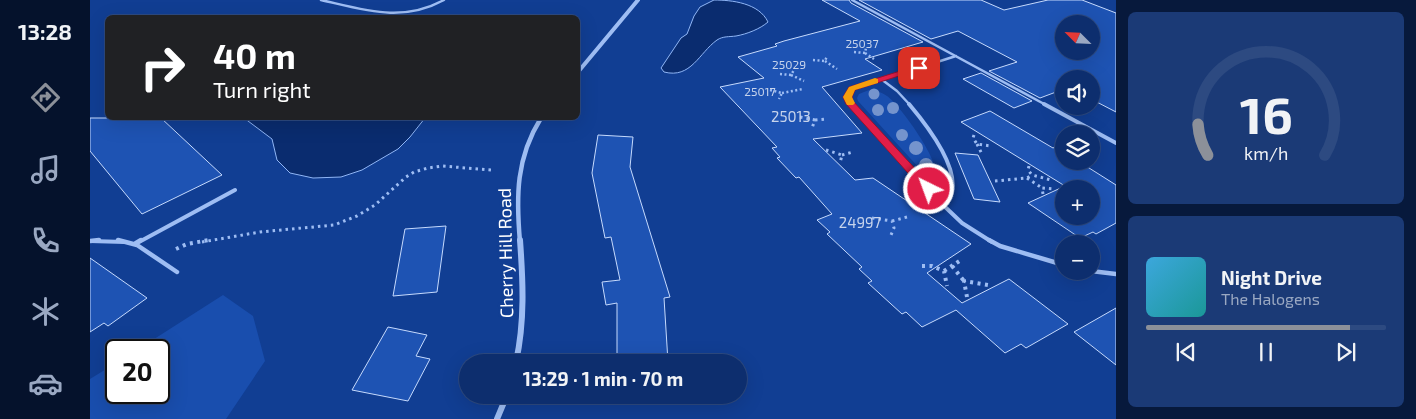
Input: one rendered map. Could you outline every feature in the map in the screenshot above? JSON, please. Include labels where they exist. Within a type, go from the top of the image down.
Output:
[{"type":"street","points":[[580,70],[638,0]]},
{"type":"street","name":"Cherry Hill Road","points":[[518,354],[521,343],[522,273],[517,207],[521,166],[530,135],[540,120]]},
{"type":"street","points":[[497,419],[503,404]]},
{"type":"lane","points":[[321,0],[396,15],[420,12],[444,0]]},
{"type":"lane","points":[[852,0],[1116,143]]},
{"type":"lane","points":[[956,56],[852,88],[848,92],[849,102],[942,204],[962,223],[1000,246],[1055,262]]},
{"type":"lane","points":[[881,79],[902,95],[946,157],[953,184],[952,194],[947,203],[942,204]]},
{"type":"lane","points":[[136,243],[235,190]]},
{"type":"lane","points":[[90,241],[110,239],[136,243],[177,272]]},
{"type":"lane","points":[[1100,272],[1116,274]]},
{"type":"path","points":[[865,53],[866,48]]},
{"type":"path","points":[[854,52],[865,53],[874,59]]},
{"type":"path","points":[[825,62],[827,56]]},
{"type":"path","points":[[813,60],[825,62],[837,69]]},
{"type":"path","points":[[791,76],[794,70]]},
{"type":"path","points":[[780,74],[804,81]]},
{"type":"path","points":[[770,90],[782,92],[803,89]]},
{"type":"path","points":[[780,99],[782,92]]},
{"type":"path","points":[[800,117],[815,120],[826,119]]},
{"type":"path","points":[[812,128],[815,120]]},
{"type":"path","points":[[974,135],[973,138],[982,154]]},
{"type":"path","points":[[977,144],[991,146]]},
{"type":"path","points":[[826,150],[842,155],[854,152]]},
{"type":"path","points":[[840,163],[842,155]]},
{"type":"path","points":[[176,249],[187,244],[230,237],[334,225],[357,216],[375,205],[406,177],[414,172],[428,168],[442,166],[491,170]]},
{"type":"path","points":[[1029,166],[1028,170],[1032,175],[1051,180]]},
{"type":"path","points":[[995,181],[1027,178],[1032,175]]},
{"type":"path","points":[[1027,178],[1042,188],[1055,189]]},
{"type":"path","points":[[1042,188],[1040,190],[1043,194]]},
{"type":"path","points":[[872,218],[892,221],[907,217]]},
{"type":"path","points":[[891,235],[894,228],[892,221]]},
{"type":"path","points":[[944,271],[961,260]]},
{"type":"path","points":[[922,266],[932,266],[944,271],[947,286]]},
{"type":"path","points":[[952,266],[964,281],[967,296]]},
{"type":"path","points":[[964,281],[988,285]]},
{"type":"shaded area","points":[[714,0],[737,2],[752,7],[764,16],[768,22],[749,33],[717,40],[694,64],[681,72],[664,72],[661,68],[681,38],[687,34],[694,16],[700,7]]},
{"type":"shaded area","points":[[869,90],[885,95],[900,109],[924,143],[934,164],[935,171],[931,172],[920,169],[858,101],[859,94]]},
{"type":"shaded area","points":[[247,120],[423,120],[398,149],[362,170],[341,177],[313,178],[290,173],[277,160],[272,139]]},
{"type":"shaded area","points":[[223,295],[253,316],[265,361],[226,419],[90,419],[90,379],[105,370],[105,404],[170,404],[170,339],[154,339]]},
{"type":"building","points":[[822,0],[849,0],[851,3],[923,42],[865,59],[882,70],[822,87],[862,133],[813,139],[855,180],[873,178],[971,244],[927,273],[962,303],[1009,279],[1068,324],[1026,348],[1021,344],[1005,353],[956,310],[922,327],[906,312],[902,314],[868,283],[872,281],[859,269],[862,267],[827,234],[830,232],[817,220],[832,214],[799,177],[796,178],[777,158],[780,157],[772,148],[777,147],[720,87],[764,78],[738,57],[777,46],[775,44],[784,41],[860,21]]},
{"type":"building","points":[[859,0],[981,0],[1004,10],[1048,0],[1082,0],[1116,13],[1116,112],[1100,104],[1100,70],[1055,70],[1055,92],[1040,98],[989,71],[1017,62],[958,31],[931,39]]},
{"type":"building","points":[[981,73],[1032,101],[1014,108],[963,79]]},
{"type":"building","points":[[990,111],[1053,148],[1055,147],[1055,170],[1092,170],[1116,185],[1116,223],[1096,234],[1093,232],[1086,235],[1076,235],[1061,225],[1100,225],[1100,180],[1055,180],[961,122]]},
{"type":"building","points":[[90,118],[105,118],[105,120],[163,120],[222,175],[142,214],[90,151]]},
{"type":"building","points":[[598,135],[633,137],[630,167],[670,297],[664,298],[668,354],[617,354],[617,303],[606,305],[602,282],[620,280],[611,237],[605,238],[592,173]]},
{"type":"building","points":[[955,153],[978,155],[1000,202],[974,199]]},
{"type":"building","points":[[1055,191],[1055,221],[1028,203]]},
{"type":"building","points":[[446,226],[437,292],[393,296],[405,229]]},
{"type":"building","points":[[90,258],[147,298],[108,326],[104,323],[90,332]]},
{"type":"building","points":[[1116,308],[1116,365],[1074,332]]},
{"type":"building","points":[[388,327],[427,335],[416,356],[430,359],[408,401],[352,390]]},
{"type":"slow traffic","points":[[850,103],[847,97],[848,92],[852,88],[875,81]]},
{"type":"route","points":[[919,68],[852,88],[848,92],[847,97],[849,102],[929,189]]}]
